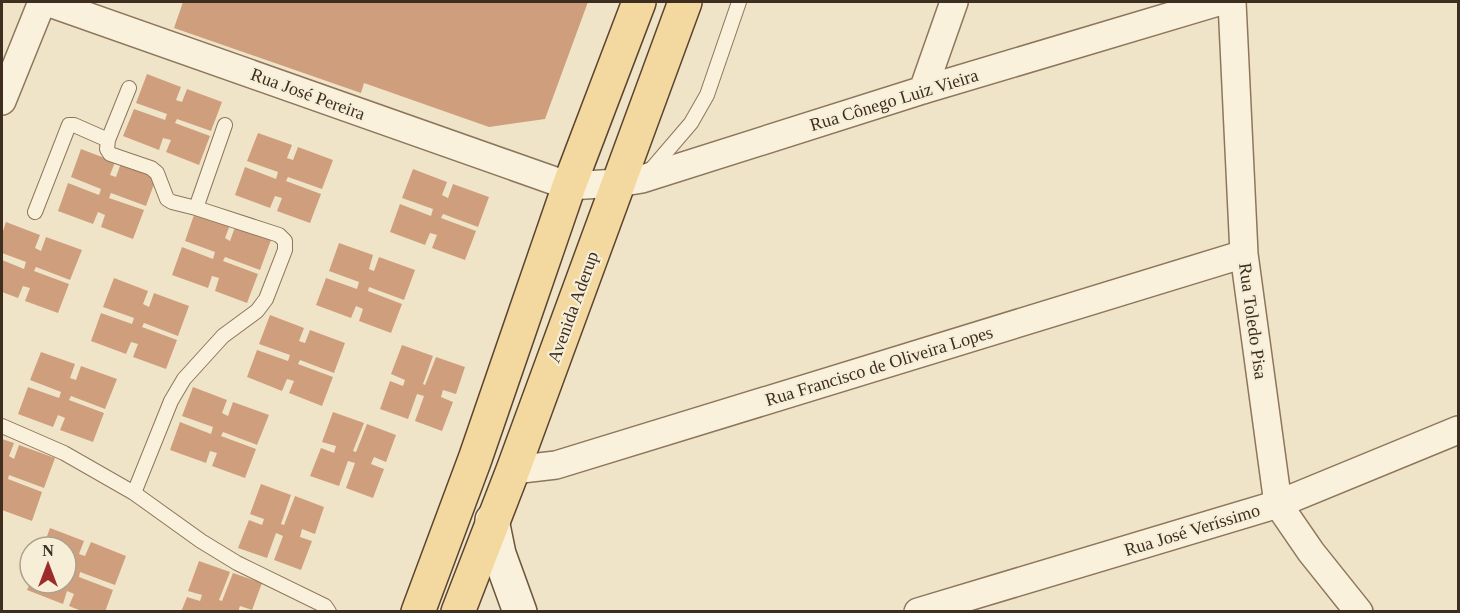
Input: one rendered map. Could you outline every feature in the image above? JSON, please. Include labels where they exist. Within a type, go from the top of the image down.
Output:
[{"type":"main road","points":[[418,612],[475,459],[569,186],[639,2]]},
{"type":"main road","name":"Avenida Aderup","points":[[458,612],[492,520],[630,181],[685,2]]},
{"type":"main road","points":[[492,520],[499,554],[520,612]]},
{"type":"street","points":[[2,101],[42,2]]},
{"type":"street","name":"Rua José Pereira","points":[[47,2],[569,186]]},
{"type":"street","points":[[923,90],[954,2]]},
{"type":"street","name":"Rua Cônego Luiz Vieira","points":[[569,186],[630,181],[1218,2]]},
{"type":"street","name":"Rua Toledo Pisa","points":[[1232,2],[1244,254],[1278,504],[1311,552],[1359,612]]},
{"type":"street","name":"Rua Francisco de Oliveira Lopes","points":[[513,470],[555,465],[1244,254]]},
{"type":"street","name":"Rua José Veríssimo","points":[[918,612],[1278,504],[1458,430]]},
{"type":"lane","points":[[630,181],[691,123],[707,95],[740,2]]},
{"type":"lane","points":[[129,88],[108,140],[107,149],[110,154],[151,168],[157,173],[167,199],[172,202],[279,235],[285,241],[285,250],[266,299],[257,311],[223,336],[184,379],[171,401],[134,493]]},
{"type":"lane","points":[[196,208],[225,124]]},
{"type":"lane","points":[[35,212],[69,125],[108,140]]},
{"type":"lane","points":[[2,426],[64,453],[134,493],[201,541],[237,563],[325,606],[329,612]]},
{"type":"building","points":[[183,2],[588,2],[545,119],[489,127],[364,83],[361,93],[174,28]]},
{"type":"building","points":[[147,74],[181,87],[176,100],[182,102],[187,89],[222,102],[211,131],[177,119],[175,123],[210,136],[199,165],[166,152],[171,140],[163,138],[159,150],[123,136],[134,109],[165,120],[167,114],[136,103]]},
{"type":"building","points":[[258,133],[292,145],[287,158],[293,160],[298,147],[333,160],[322,189],[288,177],[286,181],[321,194],[310,223],[277,211],[282,198],[275,196],[270,208],[235,195],[245,167],[276,179],[278,172],[247,161]]},
{"type":"building","points":[[81,149],[115,162],[110,175],[116,177],[121,163],[157,176],[146,206],[111,193],[109,198],[144,210],[133,239],[101,227],[105,215],[98,212],[93,224],[58,211],[68,183],[99,195],[101,189],[71,177]]},
{"type":"building","points":[[413,169],[447,182],[442,195],[448,198],[453,184],[489,197],[478,227],[443,214],[441,218],[476,231],[465,260],[432,248],[437,235],[430,233],[425,245],[390,232],[400,204],[431,216],[433,209],[402,198]]},
{"type":"building","points":[[195,212],[230,225],[225,238],[230,241],[235,227],[271,240],[260,270],[225,257],[223,261],[258,274],[247,303],[215,291],[219,278],[212,276],[208,288],[172,275],[182,247],[213,259],[215,252],[185,241]]},
{"type":"building","points":[[6,222],[40,235],[35,248],[41,251],[46,237],[82,250],[70,280],[36,267],[34,271],[69,284],[58,313],[25,301],[30,288],[23,286],[18,298],[2,292],[2,260],[24,269],[26,262],[2,253],[2,234]]},
{"type":"building","points":[[339,243],[373,255],[369,269],[374,271],[379,257],[415,270],[404,300],[369,287],[368,291],[402,304],[391,333],[359,321],[363,309],[356,306],[351,318],[316,305],[326,278],[357,289],[359,282],[329,271]]},
{"type":"building","points":[[114,278],[148,291],[143,304],[149,307],[154,293],[189,306],[178,336],[144,323],[142,327],[177,340],[166,369],[133,357],[138,344],[131,342],[126,354],[91,341],[101,313],[132,324],[134,318],[103,307]]},
{"type":"building","points":[[270,315],[304,328],[299,341],[305,343],[310,330],[345,343],[334,373],[300,360],[298,364],[333,377],[322,406],[289,393],[294,381],[287,379],[282,391],[247,377],[257,350],[288,361],[290,355],[259,344]]},
{"type":"building","points":[[402,345],[433,356],[423,384],[425,385],[436,357],[465,367],[456,394],[443,390],[441,397],[453,402],[442,431],[415,421],[424,396],[417,394],[408,419],[380,409],[390,381],[403,386],[405,380],[391,374]]},
{"type":"building","points":[[41,352],[75,364],[70,378],[76,380],[81,366],[117,379],[105,409],[71,396],[69,400],[104,413],[93,442],[60,430],[65,418],[58,415],[53,427],[18,414],[28,387],[59,398],[61,392],[30,380]]},
{"type":"building","points":[[193,387],[227,400],[222,413],[228,416],[233,402],[269,415],[257,445],[223,432],[221,436],[256,449],[245,478],[212,466],[217,453],[210,451],[206,463],[170,450],[180,422],[211,434],[213,427],[182,416]]},
{"type":"building","points":[[333,412],[364,423],[353,451],[356,452],[367,424],[396,435],[386,462],[374,457],[371,464],[384,469],[373,498],[346,488],[355,463],[348,461],[339,486],[310,476],[321,448],[334,453],[336,446],[322,442]]},
{"type":"building","points":[[2,439],[14,443],[9,456],[14,459],[19,445],[55,458],[44,488],[9,475],[8,479],[42,492],[32,521],[2,510]]},
{"type":"building","points":[[261,484],[291,495],[281,524],[284,525],[295,496],[324,507],[315,534],[302,529],[300,537],[312,541],[301,570],[274,560],[283,536],[276,533],[267,558],[238,548],[249,520],[262,525],[264,519],[250,514]]},
{"type":"building","points":[[50,528],[68,535],[47,535]]},
{"type":"building","points":[[78,539],[84,541],[79,554],[85,556],[91,542],[126,556],[115,585],[80,572],[79,577],[113,590],[105,612],[84,612],[69,606],[74,595],[78,595]]},
{"type":"building","points":[[199,561],[230,572],[219,600],[222,601],[233,573],[262,583],[252,610],[240,606],[238,612],[214,610],[213,612],[181,612],[187,597],[200,601],[202,595],[188,591]]},
{"type":"building","points":[[40,595],[66,595],[63,604]]}]
